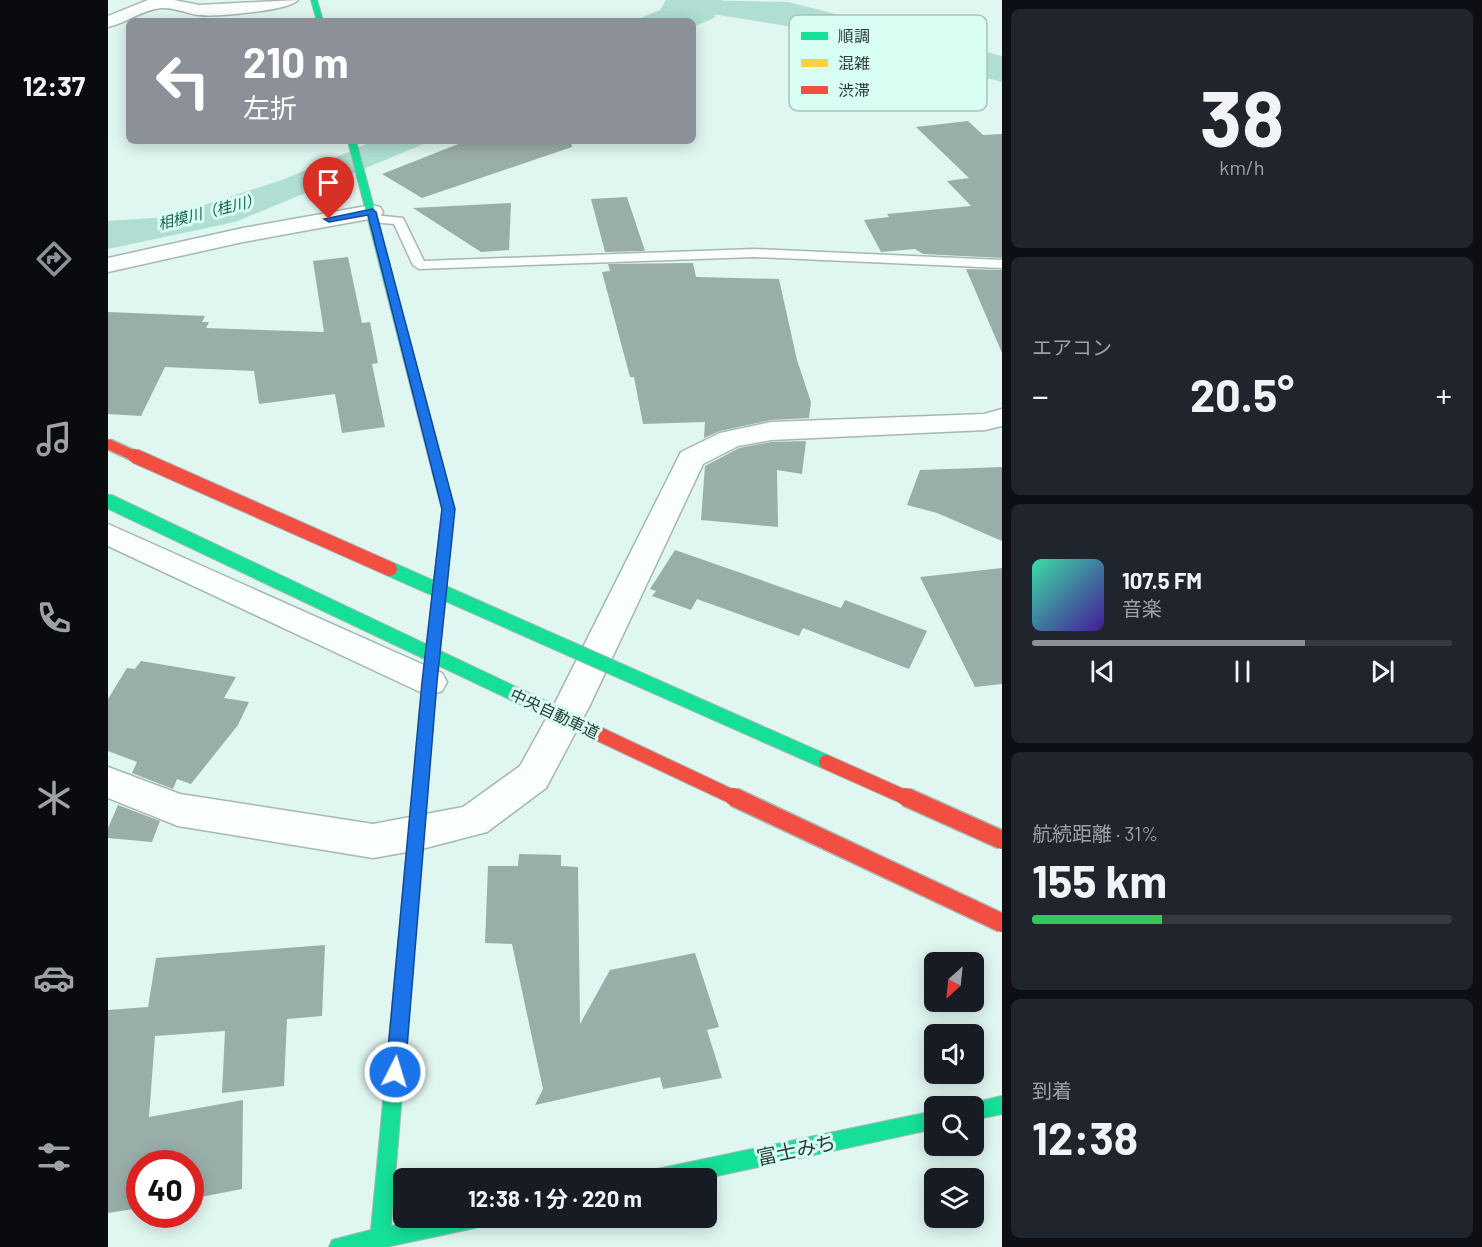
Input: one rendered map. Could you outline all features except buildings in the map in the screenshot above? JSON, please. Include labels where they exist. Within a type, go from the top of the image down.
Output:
[{"type":"main road","points":[[314,0],[319,18]]},
{"type":"main road","points":[[353,144],[448,509],[430,682],[380,1238]]},
{"type":"main road","points":[[108,444],[1002,840]]},
{"type":"main road","name":"中央自動車道","points":[[108,501],[818,838],[1002,922]]},
{"type":"main road","points":[[984,1109],[1002,1105]]},
{"type":"main road","name":"富士みち","points":[[708,1168],[924,1121]]},
{"type":"main road","points":[[339,1247],[428,1228]]},
{"type":"street","points":[[108,22],[148,5],[164,3],[199,10],[242,8],[290,0]]},
{"type":"street","points":[[108,265],[243,235],[373,215]]},
{"type":"street","points":[[108,782],[178,810],[372,841],[418,834],[473,821],[533,777],[572,705],[691,458],[730,439],[771,432],[996,423]]},
{"type":"street","points":[[108,534],[430,682]]},
{"type":"lane","points":[[373,215],[399,221],[419,266],[754,253],[1002,264]]},
{"type":"water","points":[[666,0],[722,0],[714,18],[696,26],[696,18],[641,18],[660,10]]},
{"type":"water","name":"相模川（桂川）","points":[[367,144],[424,144],[235,222],[108,249],[108,221],[167,217],[282,180]]},
{"type":"waterway","points":[[707,3],[792,15]]},
{"type":"waterway","points":[[987,65],[1002,69]]},
{"type":"traffic: fast","points":[[314,0],[319,18]]},
{"type":"traffic: fast","points":[[353,144],[424,416]]},
{"type":"traffic: fast","points":[[108,501],[599,734]]},
{"type":"traffic: fast","points":[[390,569],[826,762]]},
{"type":"traffic: fast","points":[[380,1238],[427,711]]},
{"type":"traffic: fast","points":[[984,1109],[1002,1105]]},
{"type":"traffic: fast","points":[[709,1168],[924,1122]]},
{"type":"traffic: fast","points":[[339,1247],[428,1228]]},
{"type":"traffic: slow","points":[[424,416],[448,509],[427,711]]},
{"type":"traffic: jam","points":[[108,444],[390,569]]},
{"type":"traffic: jam","points":[[599,734],[1002,923]]},
{"type":"traffic: jam","points":[[826,762],[1002,840]]},
{"type":"route","points":[[329,219],[372,212],[448,509],[395,1072]]}]
